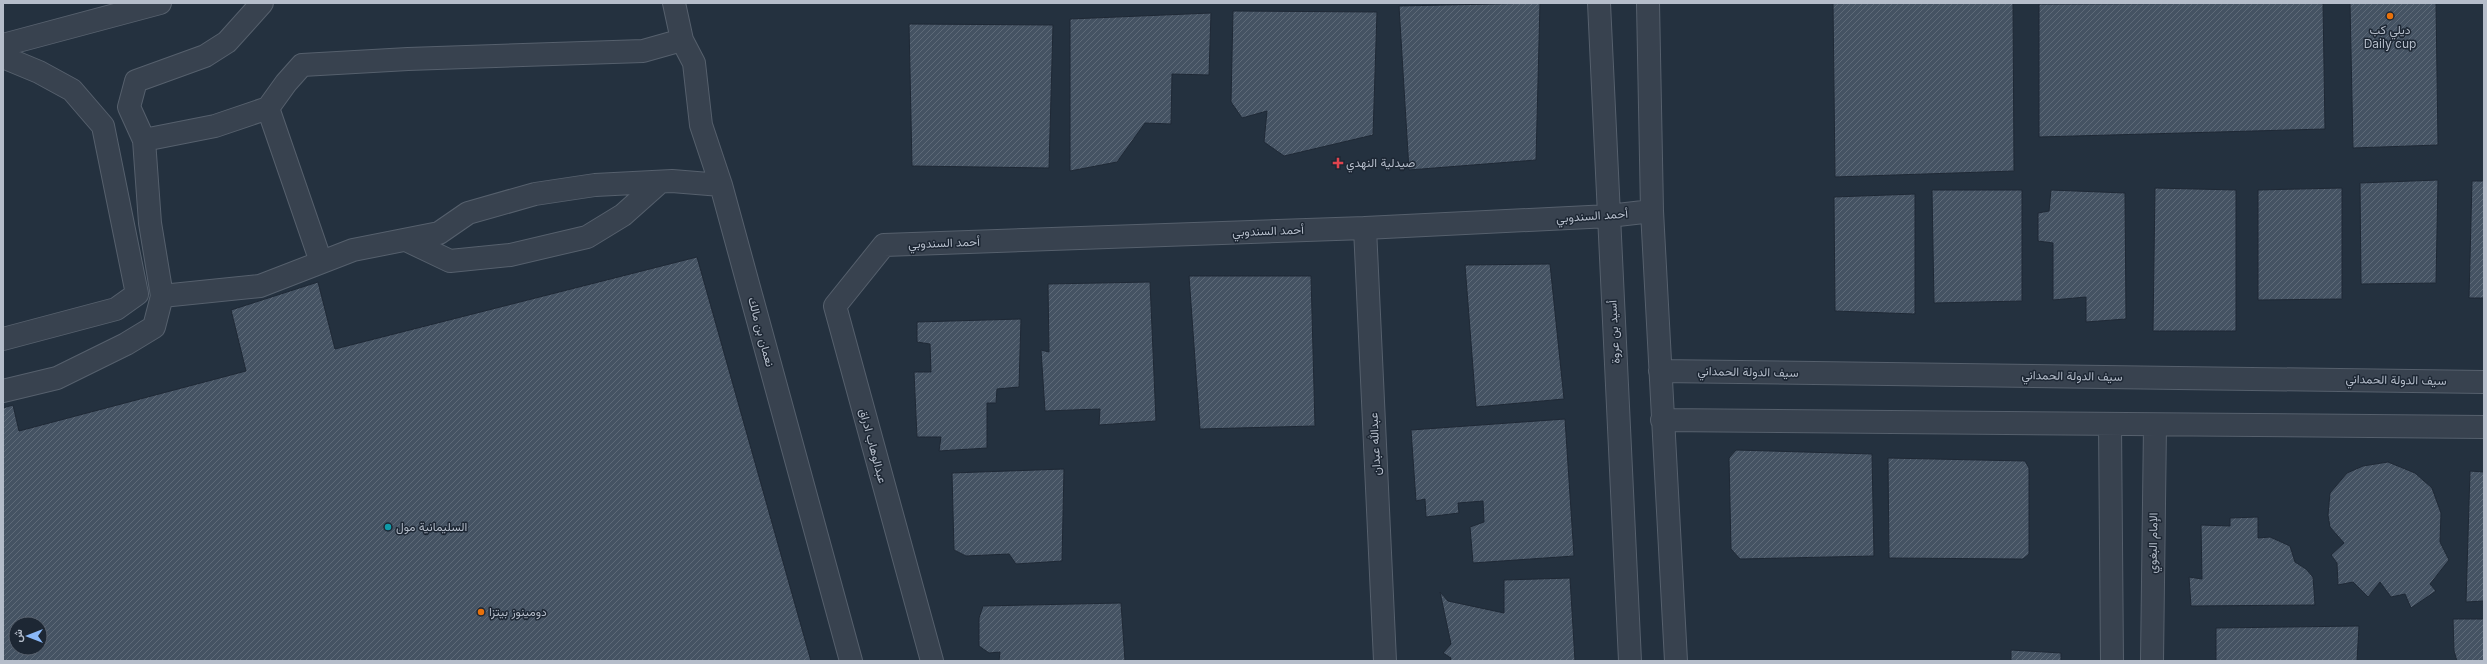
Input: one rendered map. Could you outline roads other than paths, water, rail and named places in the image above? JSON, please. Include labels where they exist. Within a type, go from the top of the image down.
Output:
[{"type":"street","points":[[3,45],[160,3]]},
{"type":"street","points":[[3,391],[57,378],[132,341],[154,327],[162,296],[150,223],[144,140],[129,107],[136,81],[205,56],[227,42],[262,3]]},
{"type":"street","name":"نعمان بن مالك","points":[[674,3],[682,40],[694,63],[701,125],[721,185],[851,661]]},
{"type":"street","name":"أسيد بن عروة","points":[[1599,3],[1630,661]]},
{"type":"street","points":[[1648,3],[1652,211],[1676,661]]},
{"type":"street","points":[[144,140],[215,126],[268,108],[286,83],[302,65],[408,59],[643,51],[682,40]]},
{"type":"street","points":[[3,57],[39,72],[72,90],[103,126],[137,294],[116,309],[3,339]]},
{"type":"street","points":[[268,108],[321,262]]},
{"type":"street","points":[[162,296],[260,286],[353,250],[439,232],[468,214],[535,194],[594,185],[660,182],[721,185]]},
{"type":"street","points":[[406,240],[450,261],[510,255],[587,237],[623,215],[660,182]]},
{"type":"street","name":"أحمد السندوبي","points":[[884,245],[1365,228],[1609,216],[1652,211]]},
{"type":"street","name":"عبدالله عبدان","points":[[1365,228],[1385,661]]},
{"type":"street","name":"عبدالوهاب ادراق","points":[[884,245],[835,306],[932,661]]},
{"type":"street","name":"سيف الدولة الحمداني","points":[[1660,371],[2484,382]]},
{"type":"street","points":[[1662,420],[2484,427]]},
{"type":"street","points":[[2110,425],[2112,661]]},
{"type":"street","name":"الإمام البغوي","points":[[2152,661],[2155,425]]},
{"type":"place","name":"ديلي كب Daily cup","points":[[2390,16]]},
{"type":"place","name":"صيدلية النهدي","points":[[1338,163]]},
{"type":"place","name":"السليمانية مول","points":[[388,527]]},
{"type":"place","name":"دومينوز بيتزا","points":[[481,612]]}]
